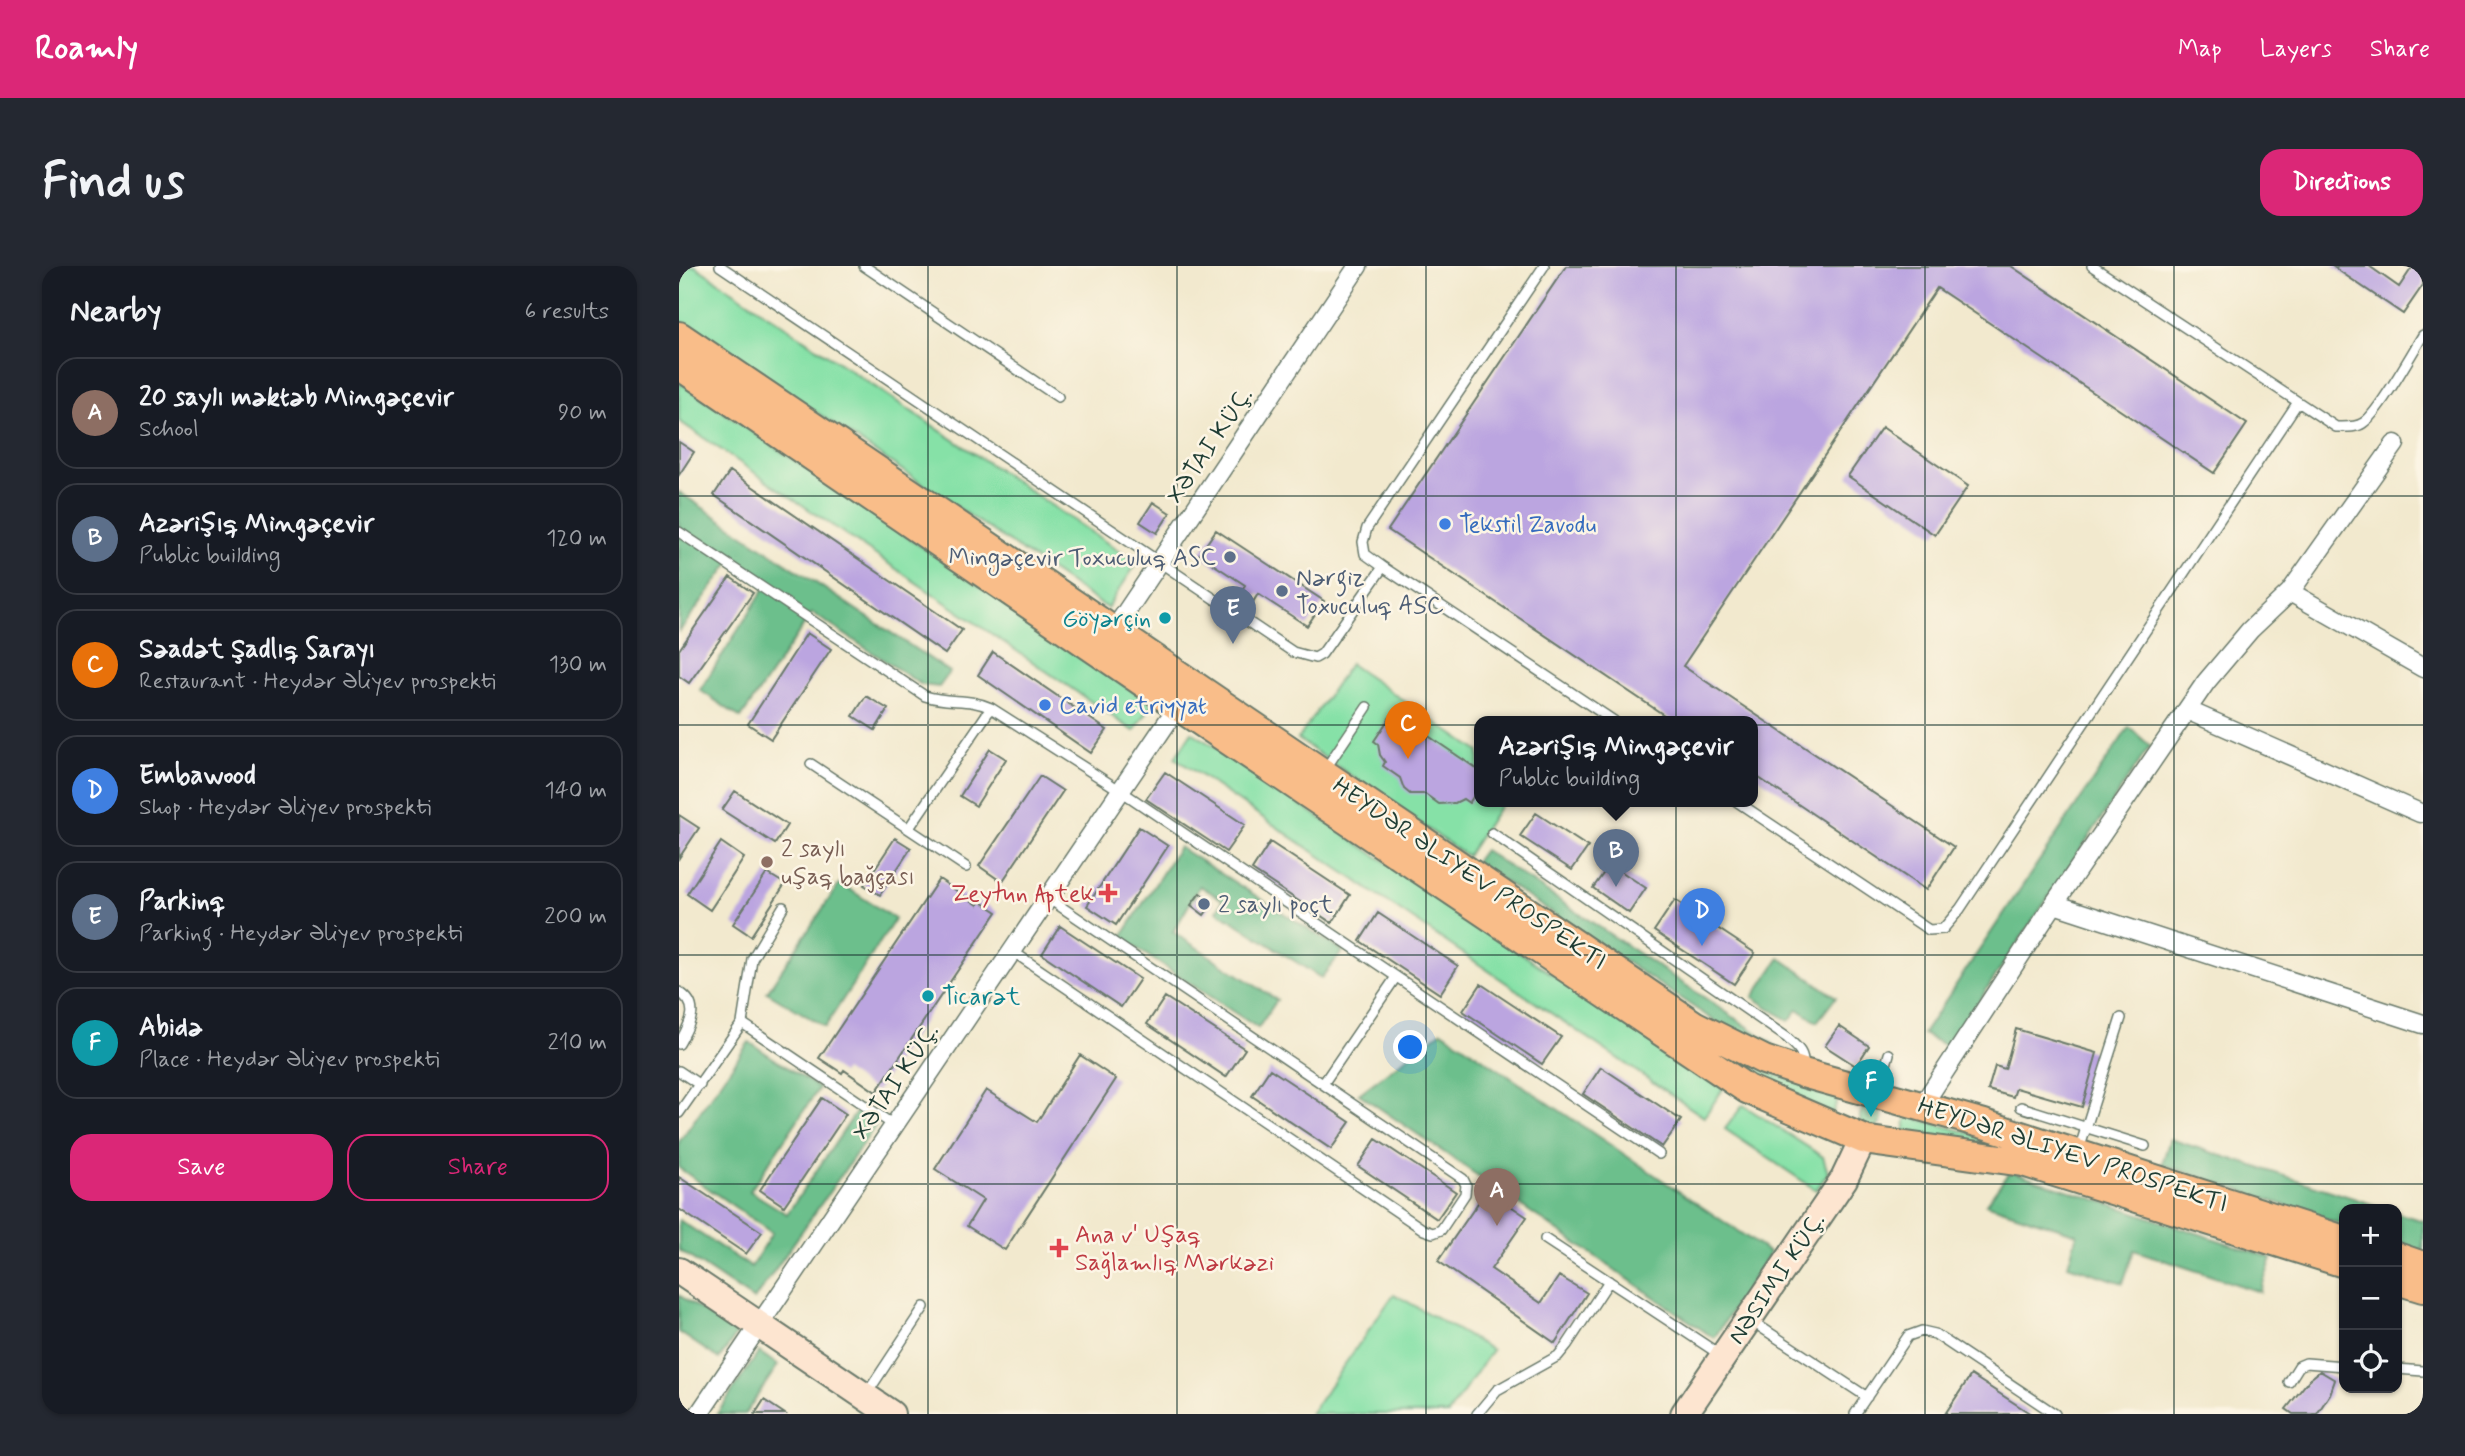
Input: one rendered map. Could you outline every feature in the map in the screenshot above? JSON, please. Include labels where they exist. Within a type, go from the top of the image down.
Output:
[{"type":"main road","name":"HEYDƏR ƏLIYEV PROSPEKTI","points":[[679,335],[1107,641],[1178,706],[1747,1089],[1866,1140],[2023,1161],[2339,1261]]},
{"type":"main road","name":"HEYDƏR ƏLIYEV PROSPEKTI","points":[[679,365],[1107,641],[1323,773],[1694,1025],[1764,1060],[1803,1073],[1922,1106],[2339,1238]]},
{"type":"main road","points":[[1866,1140],[1851,1130],[1847,1122],[1849,1106],[1861,1094],[1878,1093]]},
{"type":"main road","points":[[2402,1259],[2423,1266]]},
{"type":"main road","points":[[2402,1282],[2423,1288]]},
{"type":"street","name":"XƏTAI KÜÇ.","points":[[1107,641],[1359,266]]},
{"type":"street","points":[[1922,1106],[2054,904],[2206,682],[2250,631],[2290,592],[2395,444]]},
{"type":"street","points":[[2290,592],[2423,668]]},
{"type":"street","name":"XƏTAI KÜÇ.","points":[[699,1414],[1178,706]]},
{"type":"street","points":[[2187,710],[2420,813]]},
{"type":"street","points":[[2054,904],[2423,1024]]},
{"type":"street","name":"NƏSIMI KÜÇ.","points":[[1684,1414],[1844,1179],[1866,1140]]},
{"type":"street","points":[[679,1270],[891,1414]]},
{"type":"lane","points":[[720,266],[1293,652],[1315,658],[1328,646],[1383,567]]},
{"type":"lane","points":[[864,266],[1058,397]]},
{"type":"lane","points":[[1544,266],[1367,528],[1363,542],[1365,554],[1383,567],[1606,716]]},
{"type":"lane","points":[[2092,266],[2336,427],[2350,428],[2363,423],[2374,412],[2423,335]]},
{"type":"lane","points":[[1745,807],[1929,930],[1943,929],[1960,909],[2298,402]]},
{"type":"lane","points":[[679,532],[925,696],[943,702],[968,700],[991,708],[1121,791],[1659,1154]]},
{"type":"lane","points":[[1323,773],[1367,706]]},
{"type":"lane","points":[[909,828],[991,708]]},
{"type":"lane","points":[[811,764],[966,867]]},
{"type":"lane","points":[[1492,833],[1786,1037],[1800,1049],[1804,1057],[1803,1073]]},
{"type":"lane","points":[[1012,951],[1424,1230],[1433,1233],[1441,1230],[1465,1194],[1466,1185],[1463,1179],[1048,898]]},
{"type":"lane","points":[[679,1113],[742,1023],[752,958],[783,907]]},
{"type":"lane","points":[[1323,1084],[1396,977]]},
{"type":"lane","points":[[679,992],[686,996],[693,1006],[692,1018],[679,1044]]},
{"type":"lane","points":[[2078,1155],[2121,1018]]},
{"type":"lane","points":[[742,1023],[895,1126]]},
{"type":"lane","points":[[1878,1093],[1889,1054]]},
{"type":"lane","points":[[679,1071],[699,1085]]},
{"type":"lane","points":[[2021,1107],[2145,1146]]},
{"type":"lane","points":[[1545,1239],[1723,1357]]},
{"type":"lane","points":[[1478,1414],[1497,1390],[1558,1356],[1609,1281]]},
{"type":"lane","points":[[865,1396],[924,1307]]},
{"type":"lane","points":[[1749,1319],[1867,1397]]},
{"type":"lane","points":[[1855,1414],[1908,1336],[1922,1331],[1935,1334],[2055,1414]]},
{"type":"lane","points":[[2289,1382],[2299,1366],[2306,1363],[2339,1366]]},
{"type":"lane","points":[[2402,1369],[2423,1371]]},
{"type":"green space","points":[[679,266],[695,266],[1137,563],[1107,608],[679,320]]},
{"type":"green space","points":[[679,382],[1153,704],[1134,731],[679,421]]},
{"type":"green space","points":[[679,492],[950,672],[939,687],[922,685],[812,613],[741,718],[700,690],[768,583],[732,560],[679,632]]},
{"type":"green space","points":[[1350,664],[1474,749],[1474,807],[1499,807],[1467,856],[1298,739]]},
{"type":"green space","points":[[2129,727],[2150,746],[1948,1047],[1923,1034]]},
{"type":"green space","points":[[1192,732],[1723,1089],[1704,1117],[1175,758]]},
{"type":"green space","points":[[1179,847],[1343,951],[1321,978],[1217,911],[1223,900],[1200,886],[1173,932],[1277,1000],[1258,1028],[1121,938]]},
{"type":"green space","points":[[1484,850],[1772,1043],[1767,1048],[1716,1022],[1475,862]]},
{"type":"green space","points":[[840,883],[895,919],[825,1027],[767,992]]},
{"type":"green space","points":[[1780,958],[1836,997],[1817,1022],[1798,1009],[1789,1021],[1753,997]]},
{"type":"green space","points":[[1442,1031],[1770,1253],[1714,1338],[1359,1094]]},
{"type":"green space","points":[[749,1042],[819,1088],[750,1191],[787,1214],[857,1111],[876,1125],[754,1300],[679,1250],[679,1220],[751,1267],[772,1233],[679,1168],[679,1142]]},
{"type":"green space","points":[[1738,1062],[1839,1096],[1832,1115],[1734,1065]]},
{"type":"green space","points":[[1743,1105],[1823,1157],[1828,1173],[1816,1190],[1725,1129]]},
{"type":"green space","points":[[1871,1106],[1879,1109],[1882,1117],[1879,1125],[1871,1128],[1863,1125],[1860,1117],[1863,1109]]},
{"type":"green space","points":[[1907,1116],[2003,1142],[2002,1147],[1904,1132]]},
{"type":"green space","points":[[2170,1139],[2372,1204],[2339,1204],[2339,1223],[2162,1164]]},
{"type":"green space","points":[[2010,1171],[2272,1258],[2260,1292],[2134,1250],[2123,1283],[2068,1265],[2077,1234],[1986,1204]]},
{"type":"green space","points":[[2402,1215],[2423,1221],[2423,1251],[2402,1245]]},
{"type":"green space","points":[[1394,1294],[1492,1350],[1448,1414],[1310,1414]]},
{"type":"green space","points":[[679,1295],[737,1334],[719,1359],[679,1332]]},
{"type":"green space","points":[[759,1352],[778,1365],[745,1414],[717,1414]]},
{"type":"building","points":[[1566,266],[2011,266],[2247,424],[2214,473],[1937,288],[1683,666],[1758,716],[1666,716],[1388,530]]},
{"type":"building","points":[[2332,266],[2369,266],[2399,287],[2413,266],[2423,266],[2423,285],[2403,314]]},
{"type":"building","points":[[1882,427],[1968,486],[1935,535],[1848,476]]},
{"type":"building","points":[[679,442],[694,452],[679,475]]},
{"type":"building","points":[[730,471],[962,630],[945,654],[714,495]]},
{"type":"building","points":[[1153,502],[1170,513],[1157,533],[1140,522]]},
{"type":"building","points":[[1216,530],[1324,601],[1307,626],[1258,594],[1253,602],[1240,593],[1245,585],[1199,555]]},
{"type":"building","points":[[730,577],[753,593],[689,683],[679,676],[679,650]]},
{"type":"building","points":[[807,633],[831,649],[771,739],[748,724]]},
{"type":"building","points":[[993,652],[1107,730],[1091,753],[978,675]]},
{"type":"building","points":[[866,696],[888,709],[875,730],[853,716]]},
{"type":"building","points":[[1399,716],[1474,767],[1474,796],[1469,803],[1463,799],[1455,803],[1439,804],[1425,794],[1410,794],[1404,789],[1400,778],[1383,766],[1385,762],[1380,755],[1378,744],[1374,741],[1390,717],[1395,721]]},
{"type":"building","points":[[1758,716],[1954,847],[1926,890],[1758,777]]},
{"type":"building","points":[[990,749],[1006,759],[976,806],[960,796]]},
{"type":"building","points":[[1165,772],[1245,825],[1226,852],[1146,799]]},
{"type":"building","points":[[1040,776],[1063,791],[1002,882],[979,866]]},
{"type":"building","points":[[735,791],[787,825],[775,844],[722,810]]},
{"type":"building","points":[[1536,813],[1588,847],[1572,870],[1520,836]]},
{"type":"building","points":[[679,815],[699,828],[679,858]]},
{"type":"building","points":[[1139,827],[1168,846],[1116,925],[1087,906]]},
{"type":"building","points":[[895,838],[911,848],[880,895],[864,885]]},
{"type":"building","points":[[721,842],[744,858],[710,910],[687,894]]},
{"type":"building","points":[[1270,842],[1350,895],[1332,923],[1252,870]]},
{"type":"building","points":[[1610,864],[1646,888],[1629,913],[1593,888]]},
{"type":"building","points":[[767,873],[785,884],[751,936],[733,924]]},
{"type":"building","points":[[939,879],[978,905],[980,901],[997,912],[876,1092],[844,1070],[842,1073],[819,1058]]},
{"type":"building","points":[[1200,893],[1213,903],[1204,915],[1191,905]]},
{"type":"building","points":[[1675,900],[1755,953],[1734,984],[1654,931]]},
{"type":"building","points":[[1378,913],[1458,966],[1440,994],[1360,941]]},
{"type":"building","points":[[1060,926],[1140,979],[1121,1007],[1042,954]]},
{"type":"building","points":[[1481,984],[1561,1037],[1542,1064],[1463,1011]]},
{"type":"building","points":[[1165,997],[1245,1049],[1226,1077],[1147,1024]]},
{"type":"building","points":[[1839,1026],[1869,1046],[1856,1066],[1825,1046]]},
{"type":"building","points":[[2016,1029],[2097,1053],[2082,1107],[2016,1088],[2013,1097],[1988,1090],[1995,1066],[2005,1069]]},
{"type":"building","points":[[1080,1055],[1116,1079],[1005,1250],[967,1226],[983,1200],[935,1169],[986,1090],[1037,1122]]},
{"type":"building","points":[[1601,1067],[1681,1120],[1662,1147],[1583,1094]]},
{"type":"building","points":[[1270,1069],[1350,1122],[1331,1149],[1252,1096]]},
{"type":"building","points":[[822,1098],[846,1114],[784,1206],[760,1190]]},
{"type":"building","points":[[1376,1139],[1456,1192],[1437,1219],[1358,1166]]},
{"type":"building","points":[[679,1177],[762,1232],[746,1254],[679,1209]]},
{"type":"building","points":[[1487,1190],[1527,1217],[1491,1269],[1541,1303],[1559,1276],[1587,1293],[1555,1343],[1438,1261]]},
{"type":"building","points":[[2320,1371],[2335,1380],[2330,1394],[2317,1414],[2293,1414],[2286,1409],[2309,1380]]},
{"type":"building","points":[[1971,1375],[2031,1414],[1945,1414]]},
{"type":"building","points":[[764,1400],[785,1414],[755,1414]]},
{"type":"place","name":"Tekstil Zavodu","points":[[1445,524]]},
{"type":"place","name":"Mingəçevir Toxuculuq ASC","points":[[1230,557]]},
{"type":"place","name":"Nərgiz Toxuculuq ASC","points":[[1282,591]]},
{"type":"place","name":"Göyərçin","points":[[1165,618]]},
{"type":"place","name":"Parkinq","points":[[1233,644]]},
{"type":"place","name":"Cavid etriyyat","points":[[1045,705]]},
{"type":"place","name":"Səadət Şadlıq Sarayı","points":[[1408,759]]},
{"type":"place","name":"2 saylı uşaq bağçası","points":[[767,862]]},
{"type":"place","name":"Azərişıq Mingəçevir","points":[[1616,887]]},
{"type":"place","name":"Zeytun Aptek","points":[[1108,893]]},
{"type":"place","name":"2 saylı poçt","points":[[1204,904]]},
{"type":"place","name":"Embawood","points":[[1702,946]]},
{"type":"place","name":"Ticarət","points":[[928,996]]},
{"type":"place","name":"Abidə","points":[[1871,1117]]},
{"type":"place","name":"20 saylı məktəb Mingəçevir","points":[[1497,1226]]},
{"type":"place","name":"Ana v' Uşaq Sağlamlıq Mərkəzi","points":[[1059,1248]]}]
